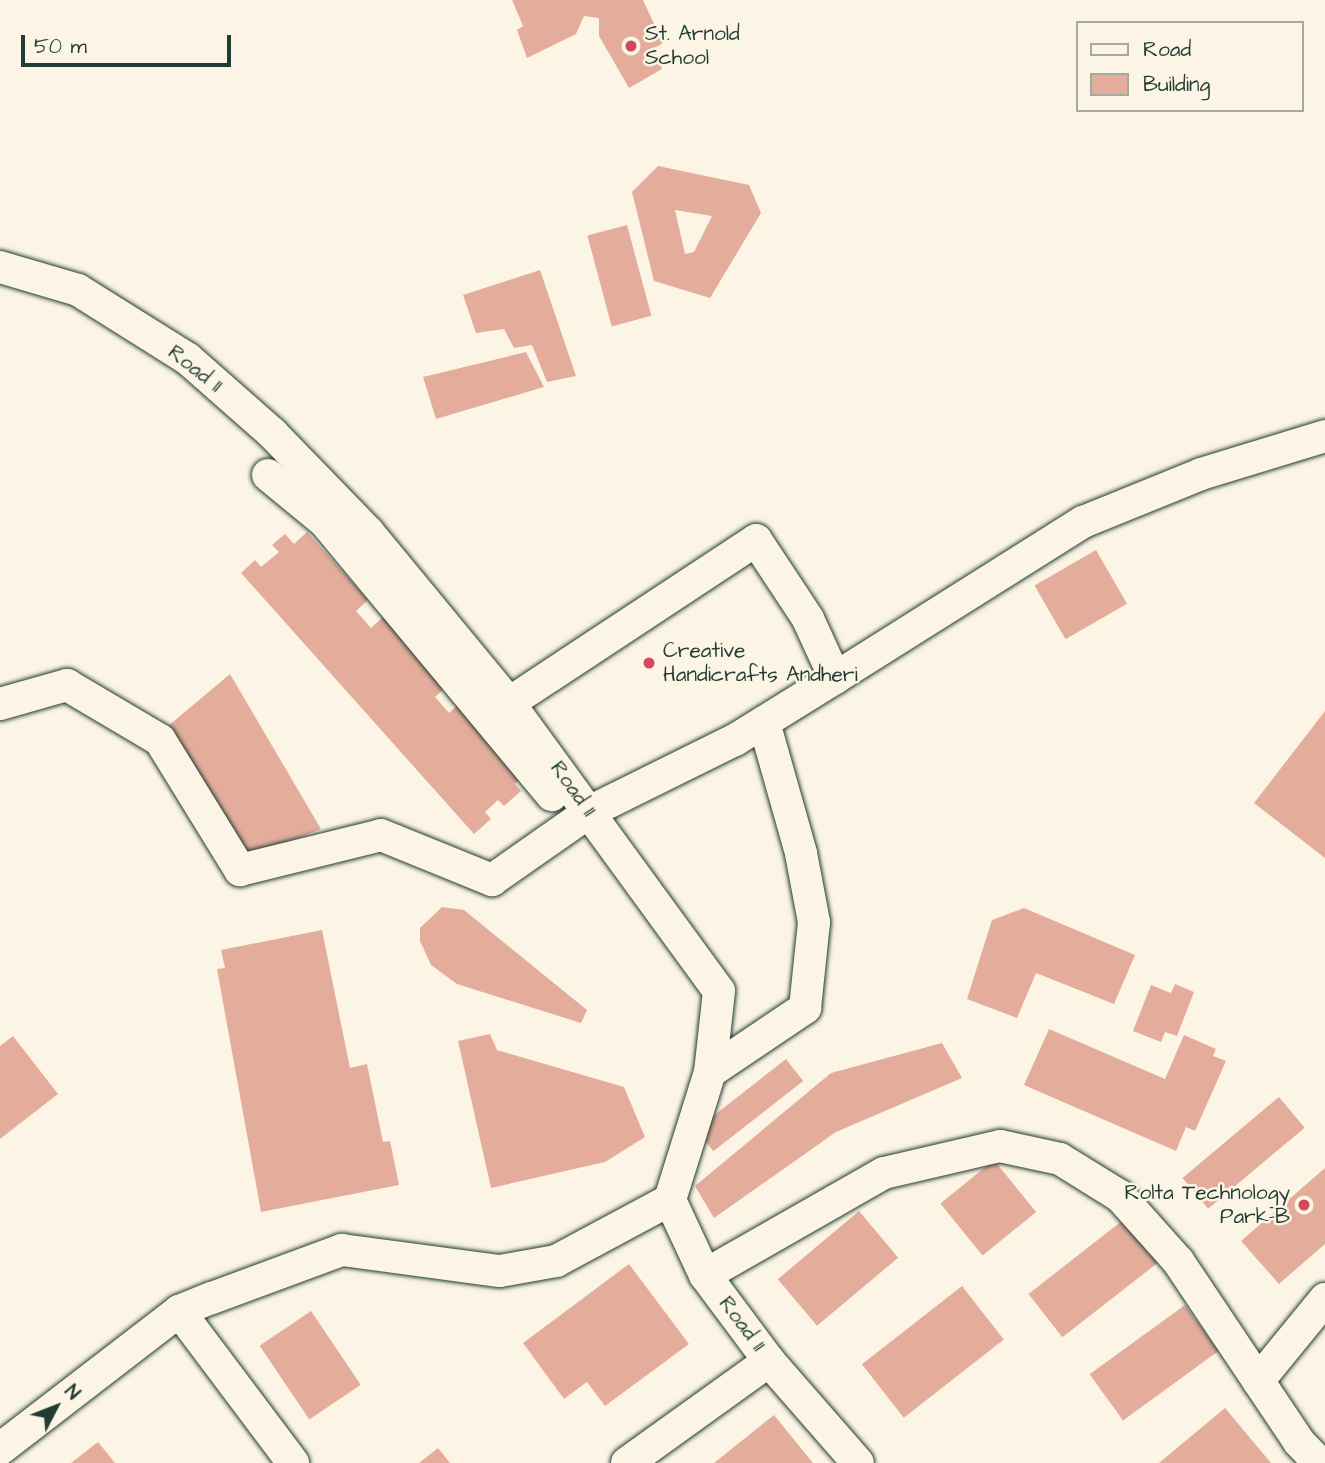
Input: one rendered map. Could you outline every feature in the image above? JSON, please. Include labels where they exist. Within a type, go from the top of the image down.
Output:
[{"type":"street","name":"Road 11","points":[[0,267],[79,290],[188,359],[273,434],[368,532],[509,703],[583,817],[719,991],[710,1072],[670,1200],[705,1275],[769,1361],[858,1463]]},
{"type":"street","points":[[0,704],[67,685],[160,740],[240,870],[380,835],[498,879],[583,817],[764,722],[1083,522],[1200,474],[1325,436]]},
{"type":"street","points":[[268,475],[326,522],[583,817]]},
{"type":"street","points":[[509,703],[756,540],[808,619],[835,678]]},
{"type":"street","points":[[710,1072],[804,1008],[814,922],[801,853],[764,722]]},
{"type":"street","points":[[705,1275],[884,1173],[1000,1146],[1060,1159],[1120,1196],[1178,1261],[1258,1381],[1319,1463]]},
{"type":"street","points":[[0,1449],[179,1311],[342,1250],[500,1271],[556,1261],[670,1200]]},
{"type":"street","points":[[1258,1381],[1325,1299]]},
{"type":"street","points":[[179,1311],[293,1463]]},
{"type":"street","points":[[628,1463],[769,1361]]},
{"type":"building","name":"St. Arnold School","points":[[512,0],[643,0],[663,43],[653,49],[662,69],[629,88],[599,36],[599,18],[584,16],[576,34],[527,58],[517,30],[523,26]]},
{"type":"building","points":[[658,166],[749,185],[761,213],[710,298],[654,281],[632,192]],"holes":[[[675,210],[712,216],[694,252],[685,254]]]},
{"type":"building","points":[[627,225],[651,316],[612,326],[587,236]]},
{"type":"building","points":[[540,270],[576,376],[547,382],[532,345],[514,348],[504,329],[476,333],[463,295]]},
{"type":"building","points":[[526,352],[544,387],[436,419],[423,377]]},
{"type":"building","points":[[307,532],[368,600],[356,611],[371,628],[383,617],[446,687],[435,697],[449,713],[460,703],[525,775],[515,784],[521,791],[504,806],[498,800],[485,812],[491,819],[474,834],[241,573],[255,560],[261,567],[279,552],[272,545],[285,534],[294,544]]},
{"type":"building","points":[[1096,550],[1127,604],[1066,639],[1035,586]]},
{"type":"building","points":[[230,674],[321,829],[242,860],[167,727]]},
{"type":"building","points":[[1325,711],[1325,858],[1254,803]]},
{"type":"building","points":[[442,907],[464,910],[587,1010],[581,1023],[457,984],[431,965],[420,941],[420,928]]},
{"type":"building","points":[[1024,908],[1135,955],[1114,1004],[1036,973],[1017,1018],[967,999],[992,920]]},
{"type":"building","points":[[322,930],[350,1068],[367,1064],[383,1142],[390,1141],[399,1185],[261,1212],[217,969],[225,968],[221,950]]},
{"type":"building","points":[[1175,984],[1194,992],[1177,1036],[1165,1032],[1161,1042],[1133,1031],[1151,985],[1171,993]]},
{"type":"building","points":[[1049,1029],[1165,1079],[1184,1035],[1216,1049],[1213,1056],[1226,1061],[1195,1131],[1186,1127],[1176,1151],[1024,1085]]},
{"type":"building","points":[[490,1034],[497,1050],[624,1087],[645,1137],[605,1162],[491,1188],[458,1041]]},
{"type":"building","points":[[13,1036],[58,1094],[0,1139],[0,1046]]},
{"type":"building","points":[[942,1043],[962,1078],[836,1132],[714,1218],[695,1186],[831,1073]]},
{"type":"building","points":[[786,1059],[803,1081],[713,1151],[696,1129]]},
{"type":"building","points":[[1279,1097],[1305,1128],[1208,1209],[1182,1178]]},
{"type":"building","points":[[994,1160],[1036,1212],[983,1255],[940,1203]]},
{"type":"building","name":"Rolta Technology Park-B","points":[[1325,1168],[1325,1244],[1279,1284],[1241,1241]]},
{"type":"building","points":[[859,1211],[898,1258],[817,1326],[778,1279]]},
{"type":"building","points":[[1127,1217],[1161,1260],[1062,1337],[1028,1294]]},
{"type":"building","points":[[629,1264],[689,1344],[605,1406],[587,1382],[564,1399],[523,1343]]},
{"type":"building","points":[[962,1286],[1004,1340],[904,1418],[862,1364]]},
{"type":"building","points":[[1185,1305],[1219,1351],[1123,1420],[1090,1374]]},
{"type":"building","points":[[311,1311],[361,1385],[309,1419],[260,1346]]},
{"type":"building","points":[[1225,1408],[1271,1463],[1159,1463]]},
{"type":"building","points":[[774,1415],[813,1463],[714,1463]]},
{"type":"building","points":[[98,1442],[115,1463],[71,1463]]},
{"type":"building","points":[[438,1448],[450,1463],[419,1463]]},
{"type":"place","name":"St. Arnold School","points":[[631,46]]},
{"type":"place","name":"Creative Handicrafts Andheri","points":[[649,663]]},
{"type":"place","name":"Rolta Technology Park-B","points":[[1304,1205]]}]
